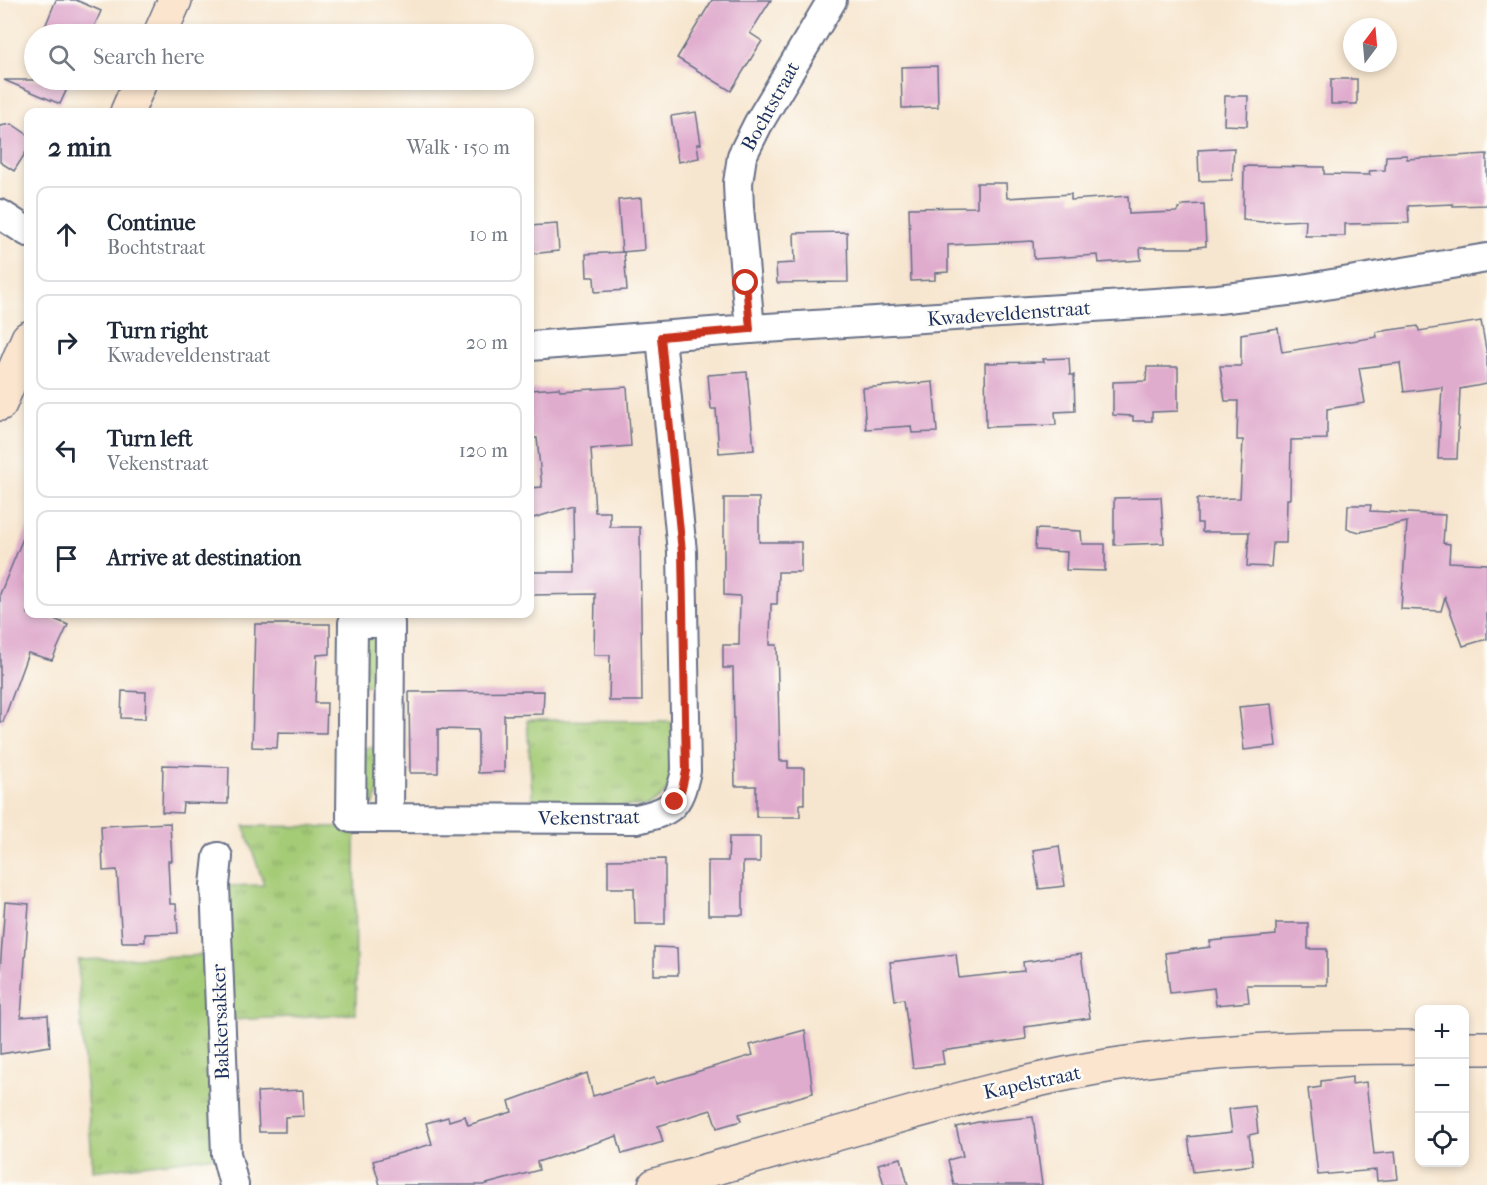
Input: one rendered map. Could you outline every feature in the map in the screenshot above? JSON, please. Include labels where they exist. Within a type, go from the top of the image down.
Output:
[{"type":"main road","points":[[164,24],[175,0]]},
{"type":"main road","points":[[129,108],[137,90]]},
{"type":"main road","points":[[0,404],[24,352]]},
{"type":"main road","name":"Kapelstraat","points":[[655,1185],[978,1094],[1038,1079],[1108,1066],[1259,1050],[1415,1047]]},
{"type":"main road","points":[[1469,1048],[1487,1048]]},
{"type":"street","name":"Bochtstraat","points":[[750,329],[739,207],[738,183],[742,156],[758,124],[832,0]]},
{"type":"street","points":[[0,214],[24,229]]},
{"type":"street","name":"Kwadeveldenstraat","points":[[534,346],[750,329],[1218,299],[1296,290],[1487,258]]},
{"type":"street","name":"Vekenstraat","points":[[389,818],[390,623],[353,623],[351,818],[637,819],[664,813],[675,802],[682,789],[686,771],[682,552],[661,337]]},
{"type":"street","name":"Bakkersakker","points":[[218,857],[215,885],[226,1154],[234,1185]]},
{"type":"green space","points":[[363,632],[379,638],[378,682],[370,686],[361,682]]},
{"type":"green space","points":[[527,720],[671,721],[672,767],[666,791],[648,806],[533,806]]},
{"type":"green space","points":[[375,748],[379,768],[378,793],[373,805],[365,805],[363,749]]},
{"type":"green space","points":[[244,826],[355,827],[356,1014],[228,1020],[223,886],[264,885]]},
{"type":"green space","points":[[208,955],[217,1156],[93,1171],[78,960]]},
{"type":"building","points":[[56,0],[76,0],[101,11],[95,24],[46,24]]},
{"type":"building","points":[[712,0],[771,0],[750,33],[762,41],[731,91],[677,58]]},
{"type":"building","points":[[937,66],[938,107],[902,108],[901,67]]},
{"type":"building","points":[[1331,79],[1357,79],[1357,104],[1331,104]]},
{"type":"building","points":[[4,80],[24,80],[24,89]]},
{"type":"building","points":[[27,90],[66,90],[60,104]]},
{"type":"building","points":[[1225,96],[1248,96],[1247,126],[1224,125]]},
{"type":"building","points":[[696,112],[701,144],[697,144],[699,158],[678,162],[671,116]]},
{"type":"building","points":[[12,124],[24,132],[24,155],[14,171],[0,162],[0,126]]},
{"type":"building","points":[[1234,148],[1232,180],[1199,181],[1198,150]]},
{"type":"building","points":[[1487,154],[1487,205],[1408,206],[1409,223],[1345,224],[1345,236],[1305,236],[1306,220],[1262,222],[1243,220],[1244,166],[1324,167],[1324,174],[1370,175],[1369,171],[1385,170],[1386,156],[1407,155],[1407,159]]},
{"type":"building","points":[[977,183],[1006,183],[1007,198],[1071,194],[1071,200],[1128,196],[1129,214],[1176,212],[1183,205],[1204,204],[1206,246],[1140,248],[1141,260],[1099,263],[1098,255],[1034,259],[1033,241],[948,245],[948,272],[935,273],[935,280],[911,281],[909,208],[977,207]]},
{"type":"building","points":[[641,198],[644,250],[622,252],[618,200]]},
{"type":"building","points":[[557,224],[559,251],[534,254],[534,226]]},
{"type":"building","points":[[847,232],[848,282],[777,283],[776,264],[795,263],[794,233]]},
{"type":"building","points":[[624,252],[627,290],[595,292],[594,277],[587,277],[586,254]]},
{"type":"building","points":[[1481,321],[1487,355],[1487,384],[1460,389],[1457,459],[1438,459],[1442,387],[1404,392],[1400,363],[1359,368],[1365,403],[1327,409],[1327,439],[1291,440],[1290,499],[1287,499],[1286,543],[1273,543],[1271,567],[1247,566],[1249,532],[1202,532],[1202,523],[1197,523],[1197,499],[1240,498],[1243,440],[1237,440],[1238,401],[1225,401],[1220,366],[1241,366],[1241,334],[1278,328],[1282,352],[1377,337],[1376,332],[1418,326],[1419,331]]},
{"type":"building","points":[[1069,358],[1070,375],[1074,375],[1075,411],[1055,412],[1056,425],[986,427],[985,363],[1044,362],[1043,359]]},
{"type":"building","points":[[1147,367],[1178,367],[1178,411],[1152,412],[1152,421],[1133,421],[1133,416],[1113,415],[1113,382],[1146,381]]},
{"type":"building","points":[[747,372],[754,450],[719,453],[716,409],[711,409],[708,375]]},
{"type":"building","points":[[933,382],[937,432],[912,433],[911,426],[866,429],[863,388]]},
{"type":"building","points":[[627,387],[631,446],[591,449],[595,512],[610,512],[610,527],[640,527],[642,701],[609,701],[610,655],[594,655],[595,594],[534,595],[534,572],[575,572],[574,506],[534,518],[534,488],[542,487],[537,438],[534,438],[534,390],[559,388],[560,391]]},
{"type":"building","points":[[1161,497],[1164,543],[1114,545],[1114,498]]},
{"type":"building","points":[[724,498],[759,498],[759,542],[801,542],[801,572],[778,572],[777,604],[771,604],[770,645],[777,645],[780,761],[788,761],[788,768],[804,768],[804,804],[800,804],[800,817],[756,817],[756,786],[735,786],[733,668],[723,668],[723,645],[739,645],[740,596],[724,595]]},
{"type":"building","points":[[1348,505],[1371,505],[1370,511],[1445,515],[1443,543],[1450,544],[1449,562],[1487,564],[1487,639],[1463,646],[1445,597],[1441,611],[1401,609],[1407,522],[1360,532],[1347,529]]},
{"type":"building","points":[[1036,529],[1081,531],[1082,544],[1105,544],[1105,571],[1066,570],[1067,552],[1035,550]]},
{"type":"building","points":[[24,536],[24,618],[52,618],[68,625],[52,660],[28,653],[3,722],[0,722],[0,594]]},
{"type":"building","points":[[255,624],[330,624],[330,654],[317,655],[315,703],[327,703],[326,733],[278,732],[277,748],[252,747]]},
{"type":"building","points":[[122,691],[146,692],[145,719],[121,718]]},
{"type":"building","points":[[544,691],[543,714],[504,715],[504,772],[478,773],[478,730],[438,729],[438,773],[410,773],[409,692]]},
{"type":"building","points":[[1271,704],[1276,746],[1244,750],[1239,707]]},
{"type":"building","points":[[163,765],[229,767],[228,804],[183,803],[182,813],[162,812]]},
{"type":"building","points":[[170,823],[172,861],[168,861],[170,904],[176,904],[178,933],[145,934],[145,942],[122,942],[117,870],[103,871],[101,826]]},
{"type":"building","points":[[729,837],[760,837],[760,862],[743,862],[743,915],[708,915],[708,861],[728,861]]},
{"type":"building","points":[[1059,846],[1065,886],[1039,889],[1033,850]]},
{"type":"building","points":[[665,859],[665,924],[635,924],[634,888],[608,888],[608,860]]},
{"type":"building","points":[[5,902],[29,904],[21,1017],[48,1015],[50,1046],[0,1054],[0,970]]},
{"type":"building","points":[[1276,923],[1308,923],[1308,949],[1327,949],[1327,985],[1247,985],[1249,1002],[1216,1005],[1214,988],[1170,993],[1165,953],[1210,947],[1210,941],[1276,935]]},
{"type":"building","points":[[654,947],[677,948],[678,975],[654,975]]},
{"type":"building","points":[[956,954],[959,978],[1024,971],[1023,962],[1081,954],[1090,1018],[1025,1027],[1026,1039],[942,1051],[944,1064],[913,1068],[904,999],[895,1000],[890,962]]},
{"type":"building","points":[[805,1030],[813,1093],[739,1114],[741,1121],[717,1128],[711,1110],[658,1126],[663,1142],[622,1154],[617,1136],[537,1162],[539,1170],[483,1185],[380,1185],[373,1161],[432,1144],[426,1123],[448,1117],[449,1121],[465,1116],[468,1125],[512,1112],[509,1101],[587,1073],[593,1096],[654,1078],[656,1084],[753,1055],[750,1045]]},
{"type":"building","points":[[1352,1077],[1352,1084],[1366,1082],[1374,1154],[1395,1152],[1398,1179],[1377,1181],[1376,1170],[1318,1175],[1308,1089],[1321,1087],[1321,1081]]},
{"type":"building","points":[[303,1090],[304,1116],[285,1117],[285,1132],[259,1132],[257,1092]]},
{"type":"building","points":[[1255,1106],[1258,1133],[1249,1135],[1253,1165],[1193,1172],[1188,1137],[1232,1132],[1229,1109]]},
{"type":"building","points":[[1033,1117],[1042,1185],[954,1185],[948,1160],[963,1156],[956,1127],[978,1122]]},
{"type":"building","points":[[901,1158],[908,1185],[884,1185],[878,1164]]},
{"type":"route","points":[[675,802],[682,789],[686,771],[682,552],[661,337],[750,329],[746,283]]}]
